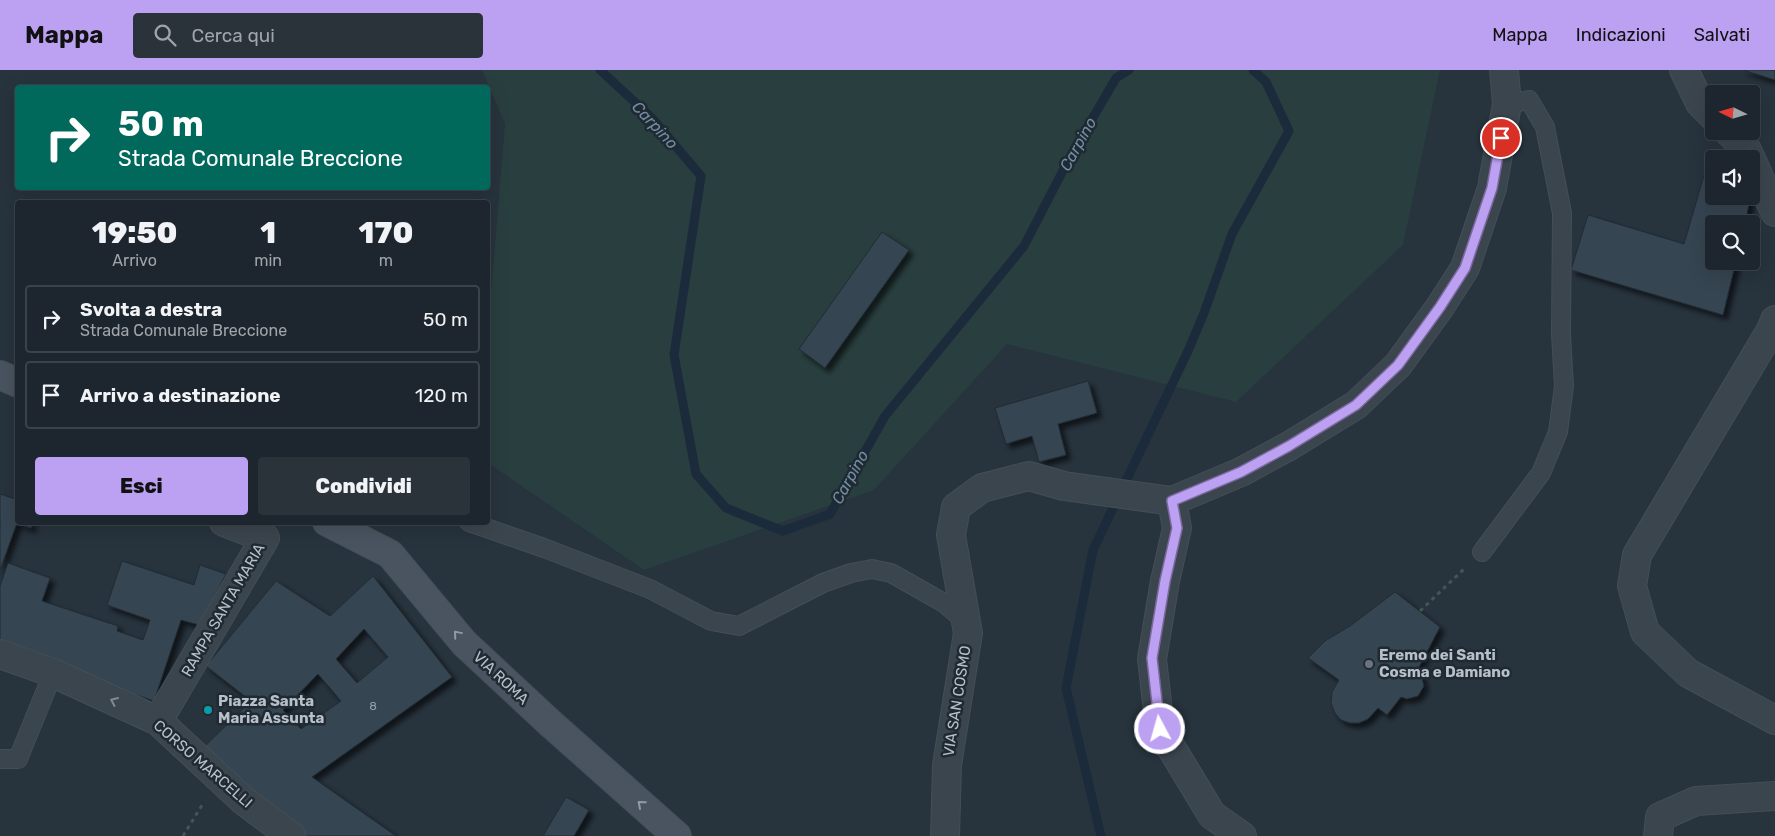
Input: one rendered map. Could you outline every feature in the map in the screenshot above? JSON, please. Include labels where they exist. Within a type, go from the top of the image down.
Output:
[{"type":"main road","points":[[0,375],[15,382]]},
{"type":"main road","name":"VIA ROMA","points":[[333,525],[390,554],[464,643],[550,723],[677,836]]},
{"type":"street","points":[[1242,836],[1212,814],[1160,729],[1152,658],[1165,581],[1177,528],[1164,500],[1241,472],[1289,446],[1356,405],[1398,365],[1440,307],[1465,268],[1492,188],[1507,104],[1504,70]]},
{"type":"street","points":[[1684,70],[1700,103],[1705,108]]},
{"type":"street","points":[[1737,140],[1747,150]]},
{"type":"street","points":[[1760,179],[1775,212]]},
{"type":"street","points":[[1775,320],[1771,330],[1637,555],[1632,586],[1645,632],[1688,673],[1775,720]]},
{"type":"street","name":"VIA SAN COSMO","points":[[944,836],[947,765],[968,633],[951,536],[956,507],[982,488],[1029,476],[1064,486],[1164,500]]},
{"type":"street","name":"RAMPA SANTA MARIA","points":[[158,721],[265,538],[232,525]]},
{"type":"street","name":"CORSO MARCELLI","points":[[0,654],[53,673],[158,721],[244,801],[291,836]]},
{"type":"street","points":[[1658,836],[1660,817],[1696,801],[1775,796]]},
{"type":"lane","points":[[1482,552],[1541,472],[1558,432],[1564,386],[1561,334],[1562,213],[1546,127],[1530,100],[1507,104]]},
{"type":"lane","points":[[478,525],[544,548],[650,589],[711,621],[739,626],[824,583],[851,573],[872,569],[891,573],[944,602],[965,621]]},
{"type":"lane","points":[[0,759],[18,759],[53,673]]},
{"type":"path","points":[[1420,611],[1482,552]]},
{"type":"path","points":[[183,836],[220,778]]},
{"type":"green space","points":[[482,70],[1440,70],[1403,245],[1236,402],[1007,344],[874,490],[644,570],[490,464],[490,305],[505,124]]},
{"type":"building","points":[[1743,70],[1775,70],[1775,80]]},
{"type":"building","points":[[1705,172],[1705,205],[1749,205],[1747,215],[1705,215],[1705,270],[1734,270],[1723,315],[1571,270],[1588,215],[1684,244]]},
{"type":"building","points":[[882,232],[909,250],[825,368],[799,349]]},
{"type":"building","points":[[1088,381],[1097,413],[1058,424],[1066,455],[1039,462],[1032,436],[1006,444],[995,408]]},
{"type":"building","points":[[0,494],[15,499],[16,525],[0,570]]},
{"type":"building","points":[[122,561],[194,585],[200,565],[226,574],[199,625],[181,620],[154,701],[0,648],[0,586],[8,563],[50,578],[42,601],[118,626],[117,631],[143,640],[150,620],[107,605]]},
{"type":"building","points":[[373,576],[452,677],[312,777],[396,836],[305,836],[247,791],[203,748],[251,701],[206,666],[276,581],[330,616]],"holes":[[[364,629],[388,657],[357,683],[336,659]],[[318,674],[341,701],[301,729],[283,710]]]},
{"type":"building","name":"Eremo dei Santi Cosma e Damiano","points":[[1395,592],[1440,627],[1417,671],[1421,675],[1424,686],[1418,696],[1407,699],[1401,697],[1387,715],[1378,708],[1368,719],[1359,723],[1341,720],[1335,713],[1331,703],[1332,692],[1339,680],[1308,658],[1325,641],[1350,626]]},
{"type":"building","points":[[566,797],[589,810],[574,836],[543,836]]},
{"type":"waterway","name":"Carpino","points":[[600,70],[651,117],[701,176],[674,355],[696,474],[726,508],[783,531],[830,514],[885,416],[1024,246],[1070,157],[1116,78],[1129,70]]},
{"type":"waterway","name":"Carpino","points":[[1101,836],[1066,688],[1093,550],[1188,351],[1204,313],[1232,234],[1289,131],[1266,82],[1253,70]]},
{"type":"place","name":"Eremo dei Santi Cosma e Damiano","points":[[1369,664]]},
{"type":"place","name":"Piazza Santa Maria Assunta","points":[[208,710]]},
{"type":"route","points":[[1160,729],[1152,658],[1165,581],[1177,528],[1172,501],[1241,472],[1289,446],[1356,405],[1398,365],[1440,307],[1465,268],[1492,188],[1501,138]]}]
